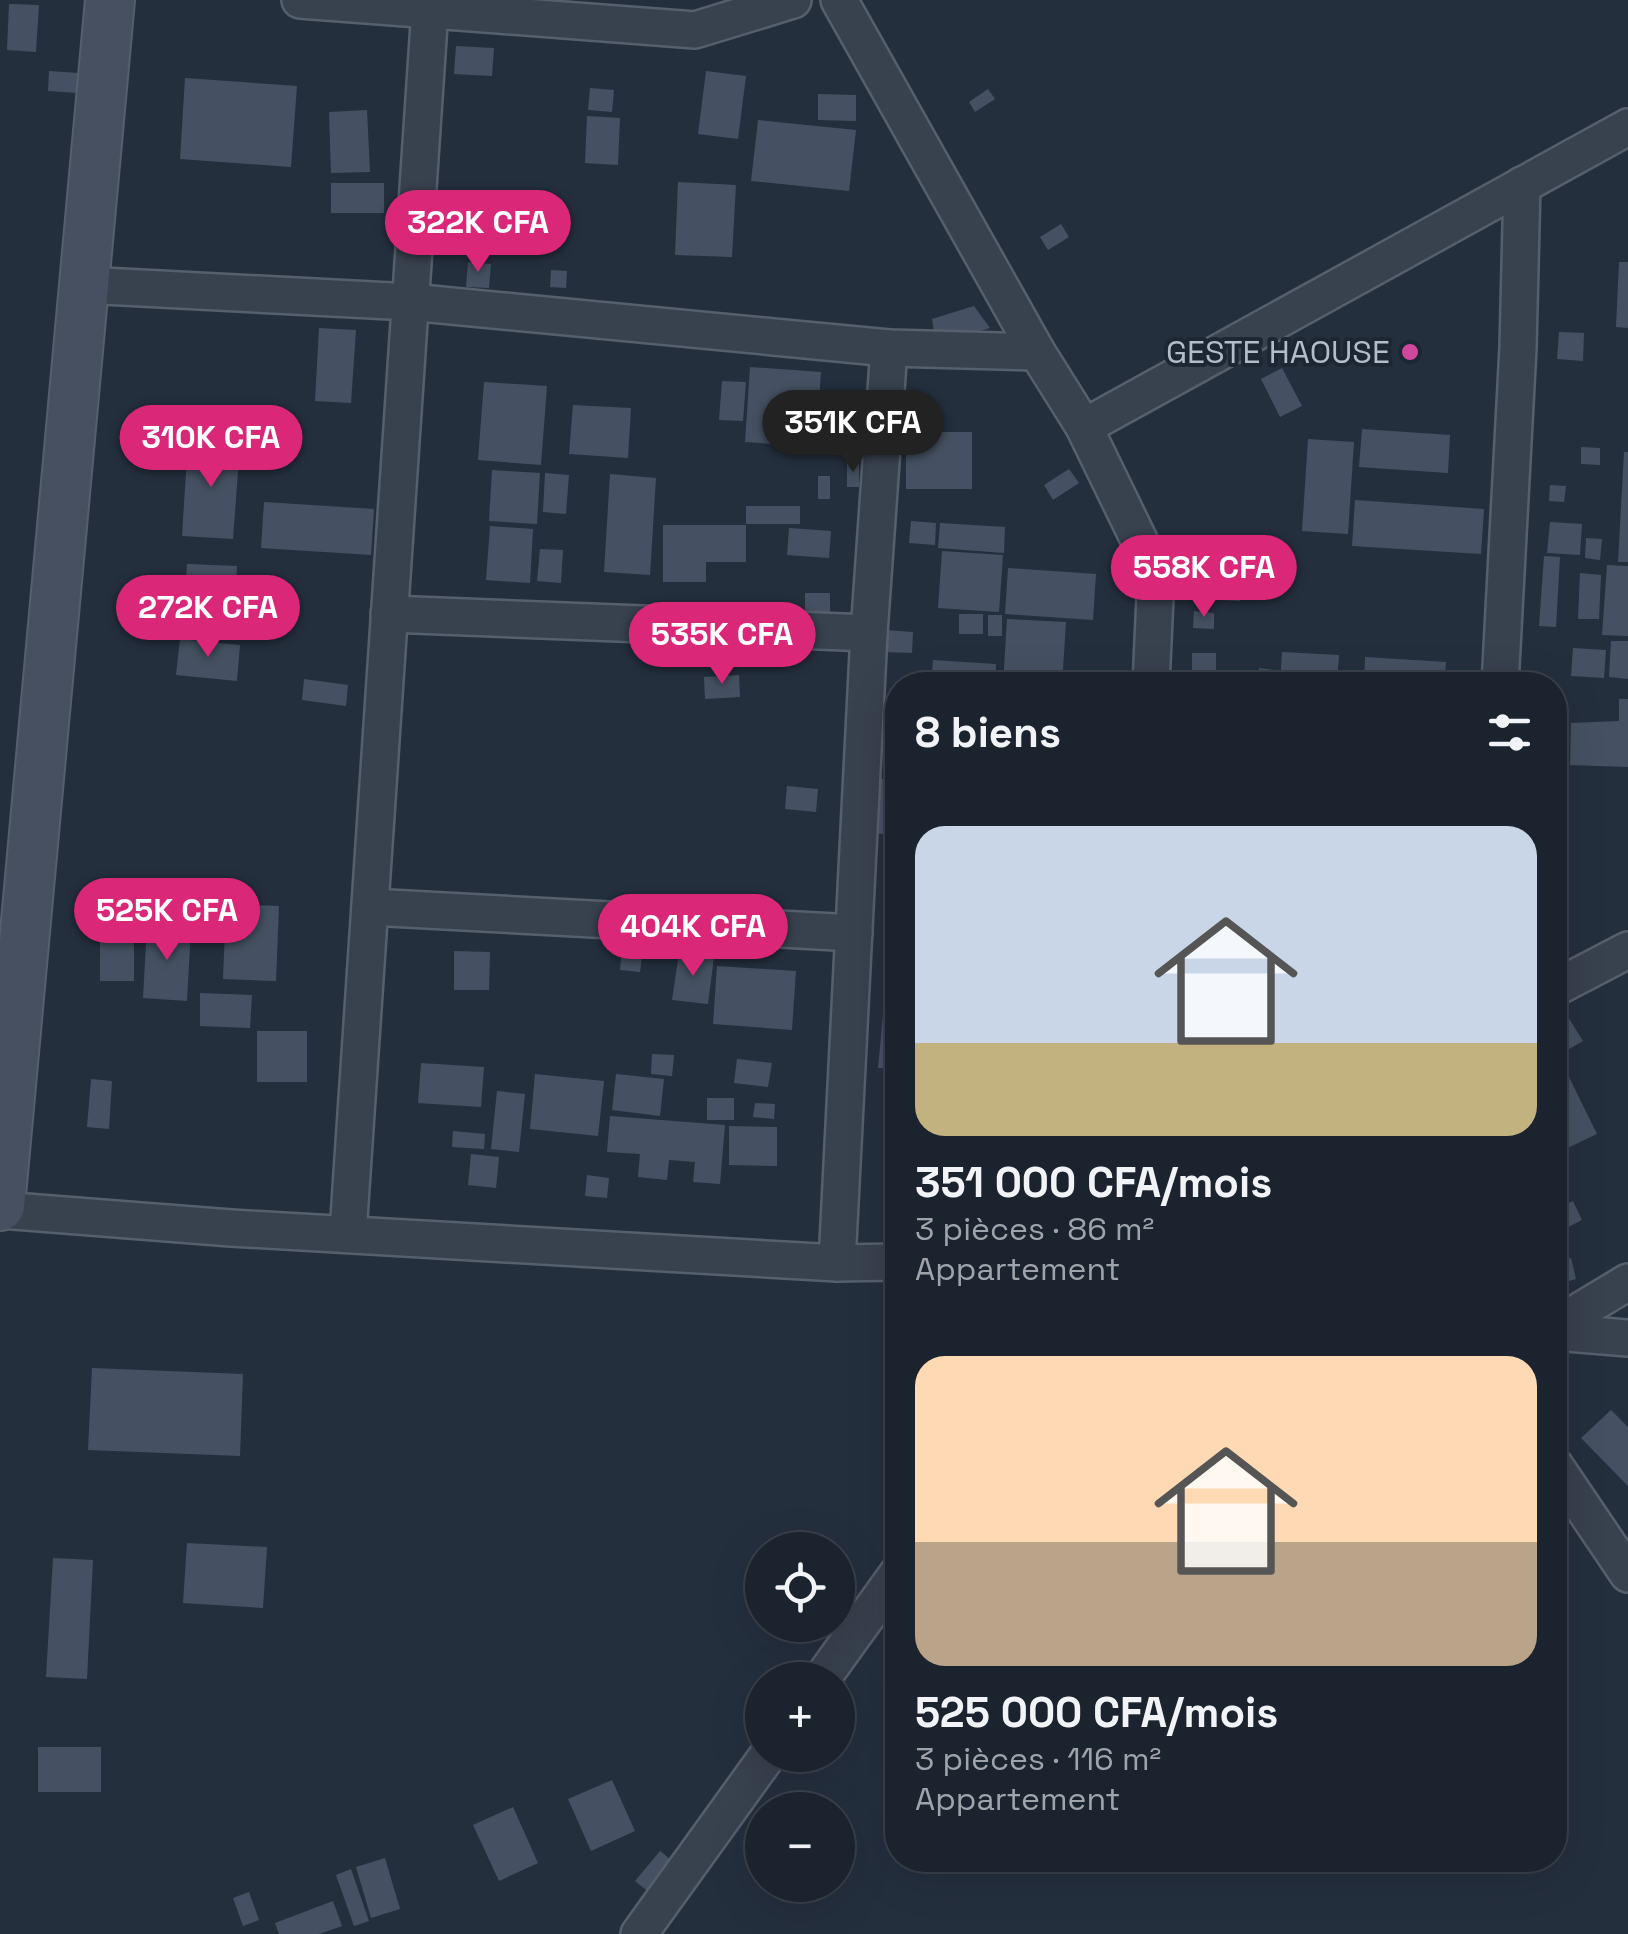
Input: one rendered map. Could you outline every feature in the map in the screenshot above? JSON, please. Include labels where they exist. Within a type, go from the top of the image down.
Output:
[{"type":"street","points":[[110,0],[0,1208],[232,1228],[837,1263],[885,1262]]},
{"type":"street","points":[[300,0],[452,7],[694,30],[793,0]]},
{"type":"street","points":[[839,0],[1037,352],[1084,427],[1156,574],[1151,672]]},
{"type":"street","points":[[348,1233],[410,302],[452,7]]},
{"type":"street","points":[[1084,427],[1628,127]]},
{"type":"street","points":[[1501,672],[1518,348],[1522,186]]},
{"type":"street","points":[[84,285],[410,302],[889,348],[1037,352]]},
{"type":"street","points":[[837,1263],[869,634],[889,348]]},
{"type":"street","points":[[390,614],[869,634]]},
{"type":"street","points":[[370,907],[854,933]]},
{"type":"street","points":[[1567,982],[1628,950]]},
{"type":"street","points":[[1567,1321],[1628,1282]]},
{"type":"street","points":[[1567,1330],[1628,1338]]},
{"type":"street","points":[[1567,1484],[1628,1574]]},
{"type":"street","points":[[834,1662],[885,1591]]},
{"type":"street","points":[[640,1934],[756,1772]]},
{"type":"building","points":[[9,4],[39,5],[36,52],[7,50]]},
{"type":"building","points":[[456,46],[494,48],[492,76],[454,74]]},
{"type":"building","points":[[49,71],[79,73],[77,93],[48,91]]},
{"type":"building","points":[[706,71],[746,76],[738,139],[698,134]]},
{"type":"building","points":[[185,78],[297,86],[291,167],[180,159]]},
{"type":"building","points":[[590,88],[614,90],[612,112],[588,110]]},
{"type":"building","points":[[988,89],[995,99],[975,112],[969,102]]},
{"type":"building","points":[[818,94],[856,95],[856,121],[818,120]]},
{"type":"building","points":[[367,110],[370,172],[331,173],[329,112]]},
{"type":"building","points":[[587,116],[620,118],[618,165],[585,163]]},
{"type":"building","points":[[758,120],[856,130],[849,191],[751,181]]},
{"type":"building","points":[[678,182],[736,185],[732,257],[675,255]]},
{"type":"building","points":[[331,183],[384,183],[384,213],[331,213]]},
{"type":"building","points":[[1061,224],[1069,237],[1048,250],[1040,237]]},
{"type":"building","points":[[468,262],[491,264],[489,288],[466,287]]},
{"type":"building","points":[[1619,262],[1628,262],[1628,328],[1616,327]]},
{"type":"building","points":[[551,270],[567,271],[566,288],[550,287]]},
{"type":"building","points":[[974,306],[990,328],[936,344],[932,319]]},
{"type":"building","points":[[319,328],[356,330],[351,403],[315,401]]},
{"type":"building","points":[[1559,332],[1584,333],[1583,361],[1557,359]]},
{"type":"building","points":[[750,367],[821,372],[816,447],[745,442]]},
{"type":"building","points":[[1282,368],[1302,406],[1280,417],[1261,379]]},
{"type":"building","points":[[722,381],[746,382],[743,421],[719,420]]},
{"type":"building","points":[[484,382],[547,386],[541,465],[478,460]]},
{"type":"building","points":[[573,405],[631,408],[628,458],[569,454]]},
{"type":"building","points":[[1362,429],[1450,435],[1448,473],[1359,467]]},
{"type":"building","points":[[906,432],[972,432],[972,489],[906,489]]},
{"type":"building","points":[[135,436],[158,436],[158,460],[135,459]]},
{"type":"building","points":[[1308,439],[1354,442],[1348,534],[1302,531]]},
{"type":"building","points":[[188,441],[240,445],[233,539],[182,536]]},
{"type":"building","points":[[1581,447],[1600,448],[1600,465],[1581,464]]},
{"type":"building","points":[[1624,452],[1628,452],[1628,562],[1618,562]]},
{"type":"building","points":[[847,463],[859,463],[859,487],[847,487]]},
{"type":"building","points":[[1069,469],[1079,483],[1053,500],[1044,485]]},
{"type":"building","points":[[492,470],[540,473],[537,524],[489,521]]},
{"type":"building","points":[[545,473],[569,475],[566,514],[543,512]]},
{"type":"building","points":[[610,474],[656,478],[650,575],[604,572]]},
{"type":"building","points":[[818,476],[830,476],[830,499],[818,499]]},
{"type":"building","points":[[1550,485],[1566,486],[1564,502],[1549,501]]},
{"type":"building","points":[[1355,500],[1484,509],[1481,554],[1352,546]]},
{"type":"building","points":[[264,502],[374,509],[371,555],[261,548]]},
{"type":"building","points":[[746,506],[800,506],[800,524],[746,524]]},
{"type":"building","points":[[911,521],[936,523],[935,545],[909,543]]},
{"type":"building","points":[[1550,522],[1582,524],[1580,555],[1547,553]]},
{"type":"building","points":[[940,523],[1005,527],[1004,553],[938,548]]},
{"type":"building","points":[[663,525],[746,525],[746,562],[706,562],[706,582],[663,582]]},
{"type":"building","points":[[490,526],[533,529],[530,583],[486,580]]},
{"type":"building","points":[[789,528],[831,531],[829,558],[787,555]]},
{"type":"building","points":[[1586,538],[1602,539],[1600,560],[1585,558]]},
{"type":"building","points":[[540,549],[563,550],[561,583],[537,581]]},
{"type":"building","points":[[942,551],[1003,555],[999,612],[938,608]]},
{"type":"building","points":[[1544,556],[1560,557],[1556,627],[1539,626]]},
{"type":"building","points":[[187,564],[237,566],[234,630],[183,628]]},
{"type":"building","points":[[1607,565],[1628,566],[1628,636],[1602,635]]},
{"type":"building","points":[[1008,568],[1096,574],[1093,620],[1005,614]]},
{"type":"building","points":[[1580,573],[1601,575],[1599,619],[1578,619]]},
{"type":"building","points":[[1220,579],[1241,580],[1240,601],[1219,600]]},
{"type":"building","points":[[805,593],[830,593],[830,620],[805,620]]},
{"type":"building","points":[[1194,611],[1214,613],[1214,629],[1193,628]]},
{"type":"building","points":[[959,614],[983,614],[983,634],[959,634]]},
{"type":"building","points":[[988,615],[1002,615],[1002,636],[988,636]]},
{"type":"building","points":[[1007,619],[1066,622],[1063,672],[1004,672]]},
{"type":"building","points":[[885,630],[913,632],[912,653],[884,652]]},
{"type":"building","points":[[180,639],[240,645],[237,681],[176,675]]},
{"type":"building","points":[[1611,641],[1628,641],[1628,679],[1609,677]]},
{"type":"building","points":[[1573,648],[1606,650],[1604,678],[1571,676]]},
{"type":"building","points":[[1282,652],[1339,655],[1338,672],[1281,672]]},
{"type":"building","points":[[1192,653],[1216,653],[1216,672],[1192,672]]},
{"type":"building","points":[[1365,657],[1446,662],[1445,672],[1364,672]]},
{"type":"building","points":[[933,660],[996,664],[996,672],[932,672]]},
{"type":"building","points":[[739,675],[740,697],[705,699],[704,677]]},
{"type":"building","points":[[304,679],[348,685],[346,706],[302,700]]},
{"type":"building","points":[[1619,699],[1628,699],[1628,767],[1570,765],[1571,723],[1619,721]]},
{"type":"building","points":[[863,778],[885,779],[885,834],[860,832]]},
{"type":"building","points":[[787,786],[818,789],[816,812],[785,809]]},
{"type":"building","points":[[100,901],[134,901],[134,981],[100,981]]},
{"type":"building","points":[[161,904],[194,904],[194,920],[161,920]]},
{"type":"building","points":[[226,904],[279,906],[276,981],[223,979]]},
{"type":"building","points":[[147,926],[191,928],[187,1001],[143,998]]},
{"type":"building","points":[[622,948],[643,950],[640,972],[620,970]]},
{"type":"building","points":[[454,951],[490,952],[489,990],[454,990]]},
{"type":"building","points":[[679,953],[714,957],[708,1004],[672,1000]]},
{"type":"building","points":[[717,966],[796,971],[792,1030],[713,1024]]},
{"type":"building","points":[[200,993],[252,995],[250,1028],[200,1026]]},
{"type":"building","points":[[885,993],[885,1068],[878,1068]]},
{"type":"building","points":[[1567,1018],[1583,1041],[1569,1049],[1567,1046]]},
{"type":"building","points":[[257,1031],[307,1031],[307,1082],[257,1082]]},
{"type":"building","points":[[652,1054],[674,1055],[672,1076],[651,1074]]},
{"type":"building","points":[[737,1059],[772,1063],[768,1087],[734,1083]]},
{"type":"building","points":[[421,1063],[484,1067],[481,1107],[418,1103]]},
{"type":"building","points":[[535,1074],[604,1081],[598,1136],[530,1129]]},
{"type":"building","points":[[616,1074],[664,1079],[660,1116],[612,1110]]},
{"type":"building","points":[[1567,1075],[1597,1134],[1567,1148]]},
{"type":"building","points":[[91,1079],[112,1081],[109,1129],[87,1127]]},
{"type":"building","points":[[497,1091],[525,1094],[519,1152],[491,1149]]},
{"type":"building","points":[[707,1098],[734,1098],[734,1120],[707,1120]]},
{"type":"building","points":[[755,1103],[775,1104],[774,1119],[753,1117]]},
{"type":"building","points":[[610,1116],[725,1125],[720,1184],[693,1182],[695,1162],[669,1160],[667,1180],[638,1177],[640,1154],[607,1152]]},
{"type":"building","points":[[729,1126],[777,1127],[777,1166],[729,1165]]},
{"type":"building","points":[[453,1131],[485,1134],[484,1149],[452,1147]]},
{"type":"building","points":[[471,1154],[499,1157],[496,1188],[468,1185]]},
{"type":"building","points":[[587,1175],[609,1178],[607,1198],[585,1196]]},
{"type":"building","points":[[1573,1201],[1582,1220],[1567,1228],[1567,1204]]},
{"type":"building","points":[[1571,1258],[1576,1279],[1567,1282],[1567,1259]]},
{"type":"building","points":[[92,1368],[243,1374],[240,1456],[88,1450]]},
{"type":"building","points":[[1611,1410],[1628,1427],[1628,1486],[1581,1438]]},
{"type":"building","points":[[187,1543],[267,1547],[263,1608],[183,1603]]},
{"type":"building","points":[[53,1558],[93,1560],[87,1679],[46,1677]]},
{"type":"building","points":[[38,1747],[101,1747],[101,1792],[38,1792]]},
{"type":"building","points":[[612,1780],[635,1831],[591,1851],[568,1799]]},
{"type":"building","points":[[513,1807],[538,1863],[499,1881],[473,1825]]},
{"type":"building","points":[[660,1851],[676,1864],[651,1894],[635,1881]]},
{"type":"building","points":[[385,1858],[400,1909],[371,1918],[356,1867]]},
{"type":"building","points":[[351,1869],[369,1921],[354,1926],[336,1875]]},
{"type":"building","points":[[249,1892],[259,1920],[243,1926],[233,1898]]},
{"type":"building","points":[[333,1901],[342,1926],[319,1934],[279,1934],[275,1923]]},
{"type":"place","name":"GESTE HAOUSE","points":[[1410,352]]}]
